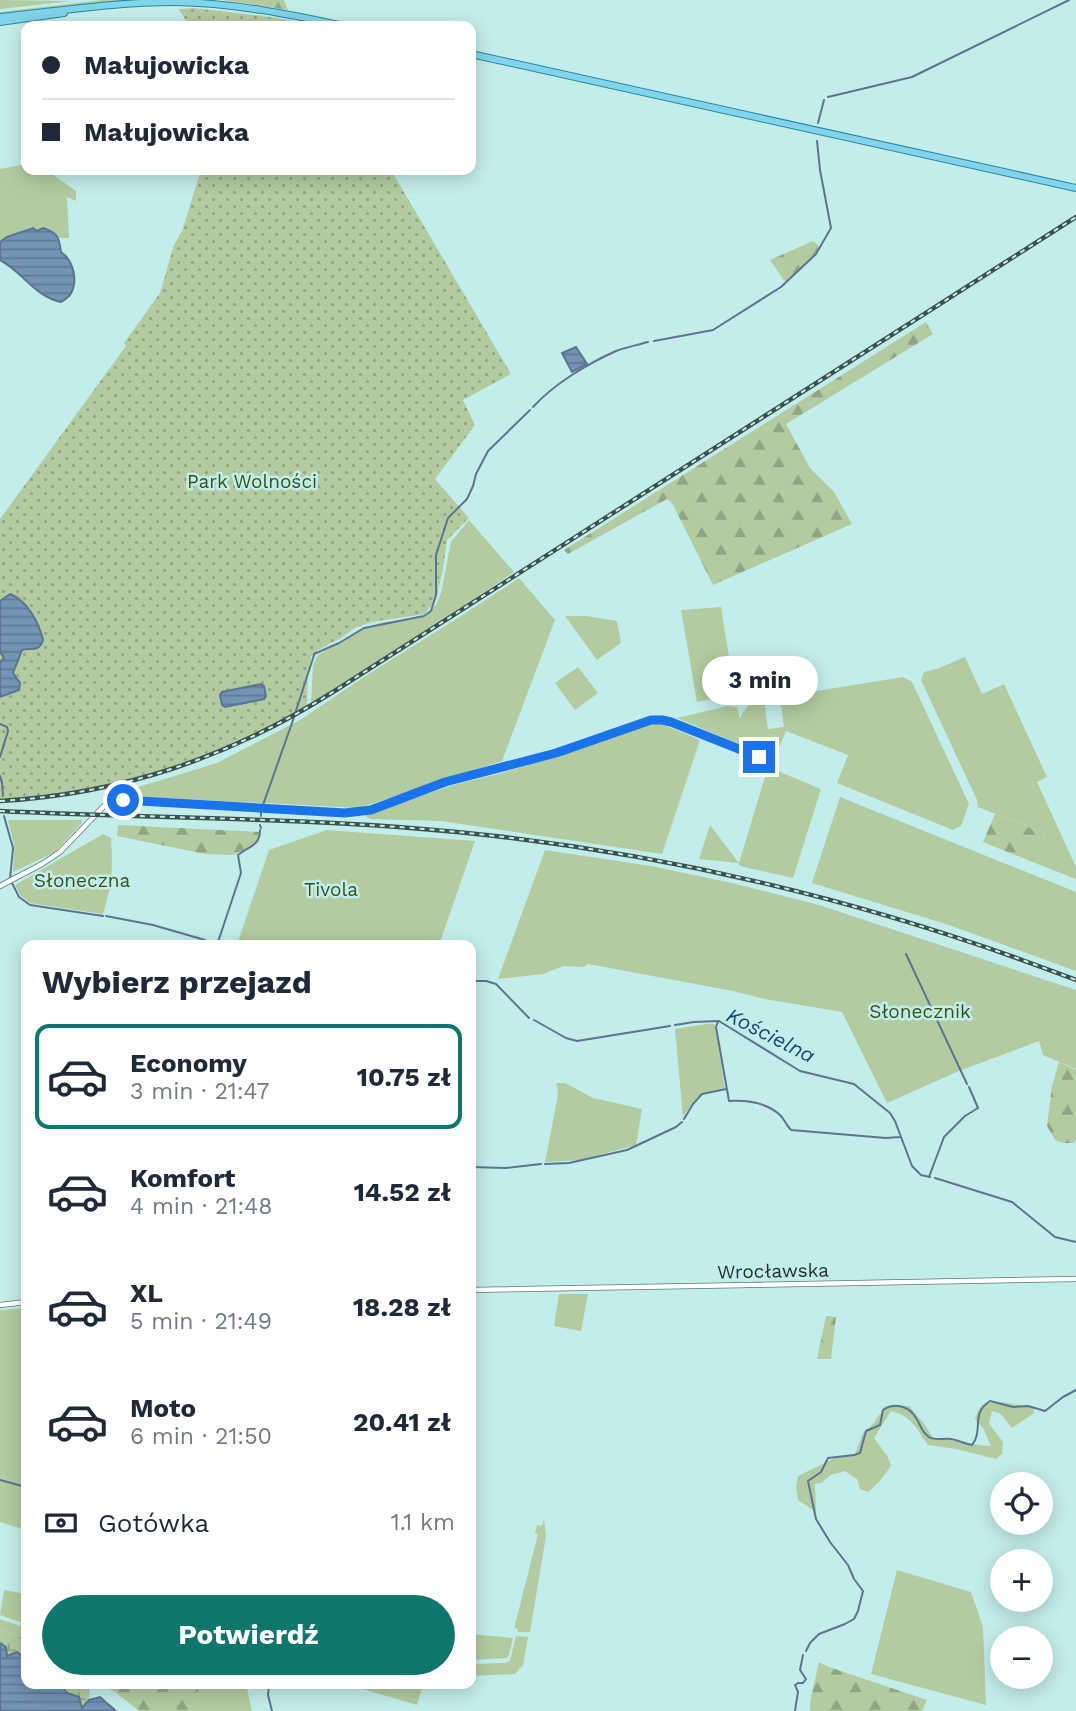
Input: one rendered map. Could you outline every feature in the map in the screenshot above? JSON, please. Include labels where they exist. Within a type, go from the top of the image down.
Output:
[{"type":"main road","points":[[0,21],[85,8],[146,3],[206,4],[256,9],[318,21]]},
{"type":"main road","points":[[476,55],[1076,188]]},
{"type":"street","points":[[0,886],[55,856],[104,806],[118,800],[345,813],[364,811],[445,782],[556,753],[651,720],[671,722],[759,757]]},
{"type":"street","name":"Wrocławska","points":[[476,1290],[1076,1279]]},
{"type":"street","points":[[0,1305],[21,1303]]},
{"type":"green space","points":[[0,0],[73,1],[0,9]]},
{"type":"green space","points":[[102,0],[133,0],[0,16],[0,12]]},
{"type":"green space","points":[[223,0],[284,0],[288,10]]},
{"type":"green space","points":[[194,8],[290,21],[186,21],[179,9]]},
{"type":"green space","points":[[21,165],[21,175],[53,175],[76,191],[76,201],[67,197],[69,238],[59,238],[43,228],[0,242],[0,169]]},
{"type":"green space","name":"Park Wolności","points":[[199,175],[394,175],[511,374],[463,400],[475,425],[435,479],[469,518],[447,540],[436,600],[425,614],[372,622],[355,628],[311,657],[307,707],[236,745],[160,772],[80,790],[0,799],[0,519],[126,346],[124,343],[160,293],[174,245],[182,231]]},
{"type":"green space","points":[[813,241],[820,247],[786,283],[770,260]]},
{"type":"green space","points":[[926,322],[933,334],[786,424],[810,468],[834,492],[852,524],[713,585],[672,503],[667,499],[568,554],[564,550]]},
{"type":"green space","points":[[469,520],[514,572],[311,704],[313,665],[318,655],[359,631],[379,623],[426,616],[437,603],[441,593],[451,542]]},
{"type":"green space","points":[[519,578],[555,620],[502,761],[359,808],[125,796],[125,791],[217,763],[300,720]]},
{"type":"green space","points":[[721,607],[735,695],[697,702],[681,610]]},
{"type":"green space","points":[[565,616],[617,621],[621,643],[597,660]]},
{"type":"green space","points":[[965,657],[982,694],[1004,684],[1047,777],[1037,782],[1076,867],[1076,879],[1035,863],[1046,834],[978,807],[921,680],[924,672]]},
{"type":"green space","points":[[578,667],[598,693],[575,710],[555,683]]},
{"type":"green space","points":[[903,677],[912,682],[969,804],[961,826],[953,830],[837,783],[848,755],[786,731],[775,757],[677,718],[728,706],[737,707],[740,719],[749,706],[764,700],[768,729],[784,727],[780,697]]},
{"type":"green space","points":[[645,724],[662,724],[700,740],[662,854],[441,821],[370,819],[365,815],[453,785],[590,746]]},
{"type":"green space","points":[[768,767],[821,789],[793,878],[740,866],[738,863],[699,859],[710,825],[739,863]]},
{"type":"green space","points":[[840,797],[1076,892],[1076,971],[949,925],[812,883]]},
{"type":"green space","points":[[995,814],[1046,834],[1035,863],[983,842]]},
{"type":"green space","points":[[8,820],[82,820],[82,823],[55,852],[13,872],[14,845]]},
{"type":"green space","points":[[118,825],[260,832],[258,843],[233,855],[205,854],[117,836]]},
{"type":"green space","name":"Tivola","points":[[327,830],[475,841],[441,940],[239,940],[269,850]]},
{"type":"green space","name":"Słoneczna","points":[[103,834],[111,838],[112,858],[110,885],[103,914],[30,903],[21,896],[15,885]]},
{"type":"green space","name":"Słonecznik","points":[[545,850],[651,866],[819,905],[1076,990],[1076,1069],[1043,1055],[1039,1041],[959,1071],[887,1103],[842,1012],[588,964],[584,967],[564,966],[543,974],[498,979]]},
{"type":"green space","points":[[715,1024],[725,1088],[700,1096],[683,1117],[675,1029]]},
{"type":"green space","points":[[1059,1062],[1076,1070],[1076,1140],[1073,1143],[1055,1140],[1047,1126],[1052,1086]]},
{"type":"green space","points":[[556,1083],[565,1083],[593,1098],[642,1109],[636,1145],[580,1160],[545,1162],[557,1100]]},
{"type":"green space","points":[[559,1294],[588,1294],[581,1331],[554,1326]]},
{"type":"green space","points":[[21,1308],[21,1528],[0,1522],[0,1310]]},
{"type":"green space","points":[[826,1316],[836,1317],[831,1359],[817,1359]]},
{"type":"green space","points":[[1003,1402],[1033,1408],[1034,1413],[1012,1428],[1001,1414],[992,1411],[989,1424],[1003,1442],[1002,1454],[996,1459],[928,1445],[909,1419],[891,1411],[874,1438],[888,1457],[891,1466],[879,1482],[868,1492],[860,1489],[857,1479],[845,1471],[815,1484],[816,1512],[798,1500],[798,1476],[837,1457],[855,1454],[863,1433],[874,1423],[885,1406],[909,1406],[933,1438],[991,1446],[983,1428],[975,1419],[984,1404]]},
{"type":"green space","points":[[544,1519],[546,1536],[530,1632],[518,1632],[517,1628],[514,1629],[538,1534],[535,1533],[537,1525],[542,1526]]},
{"type":"green space","points":[[897,1570],[971,1592],[983,1627],[986,1705],[871,1674]]},
{"type":"green space","points":[[4,1590],[21,1593],[21,1622],[0,1615]]},
{"type":"green space","points":[[0,1619],[21,1626],[21,1637],[0,1629]]},
{"type":"green space","points":[[0,1629],[21,1637],[21,1655],[17,1652],[7,1656],[6,1647],[0,1643]]},
{"type":"green space","points":[[476,1634],[513,1638],[507,1658],[476,1660]]},
{"type":"green space","points":[[516,1636],[528,1637],[523,1665],[515,1674],[476,1676],[476,1664],[510,1661]]},
{"type":"green space","points":[[819,1662],[927,1700],[922,1711],[810,1711]]},
{"type":"green space","points":[[64,1689],[90,1689],[89,1700],[82,1709]]},
{"type":"green space","points":[[109,1689],[199,1689],[191,1711],[139,1711]]},
{"type":"green space","points":[[199,1689],[247,1689],[252,1711],[191,1711]]},
{"type":"green space","points":[[363,1689],[422,1689],[417,1705]]},
{"type":"water","points":[[33,228],[37,231],[43,228],[55,234],[61,252],[71,265],[73,289],[61,302],[43,295],[0,260],[0,242]]},
{"type":"water","points":[[576,347],[587,364],[572,372],[562,353]]},
{"type":"water","points":[[10,594],[22,601],[31,613],[43,640],[37,648],[22,650],[13,673],[20,683],[19,690],[0,697],[0,662],[4,658],[0,652],[0,601]]},
{"type":"water","points":[[261,684],[266,696],[264,699],[225,707],[222,705],[222,692]]},
{"type":"water","points":[[0,1643],[6,1647],[7,1656],[17,1652],[21,1655],[21,1689],[64,1689],[79,1697],[82,1708],[89,1700],[100,1697],[116,1711],[0,1711]]},
{"type":"waterway","points":[[828,97],[912,77],[1069,0]]},
{"type":"waterway","points":[[818,123],[824,100]]},
{"type":"waterway","points":[[654,341],[713,330],[781,287],[816,254],[831,228],[817,141]]},
{"type":"waterway","points":[[533,407],[561,383],[594,362],[616,351],[648,342]]},
{"type":"waterway","points":[[314,654],[364,628],[424,616],[431,611],[436,595],[436,555],[448,518],[467,499],[488,451],[530,410]]},
{"type":"waterway","points":[[263,805],[314,655]]},
{"type":"waterway","name":"Kościelna","points":[[0,724],[7,727],[8,731],[0,757]]},
{"type":"waterway","name":"Kościelna","points":[[0,776],[3,796]]},
{"type":"waterway","name":"Kościelna","points":[[4,816],[13,848],[10,879],[19,897],[30,905],[103,916]]},
{"type":"waterway","points":[[219,940],[241,873],[238,855],[256,843],[260,830]]},
{"type":"waterway","name":"Kościelna","points":[[106,916],[153,925],[205,940]]},
{"type":"waterway","points":[[906,954],[967,1084]]},
{"type":"waterway","name":"Kościelna","points":[[476,981],[496,984],[529,1018]]},
{"type":"waterway","name":"Kościelna","points":[[534,1020],[566,1038],[577,1041],[670,1026]]},
{"type":"waterway","name":"Kościelna","points":[[675,1025],[719,1021],[800,1071],[854,1084],[890,1113],[912,1166],[921,1175],[930,1177]]},
{"type":"waterway","points":[[718,1022],[716,1027],[729,1101],[763,1105],[780,1115],[791,1130],[900,1137]]},
{"type":"waterway","points":[[929,1177],[944,1137],[965,1116],[978,1108],[969,1087]]},
{"type":"waterway","points":[[684,1119],[702,1094],[726,1089]]},
{"type":"waterway","points":[[545,1164],[569,1163],[627,1150],[682,1122]]},
{"type":"waterway","points":[[476,1167],[506,1168],[541,1164]]},
{"type":"waterway","name":"Kościelna","points":[[935,1178],[1012,1202],[1055,1237],[1076,1242]]},
{"type":"waterway","name":"Kościelna","points":[[806,1651],[819,1634],[854,1619],[863,1591],[816,1519],[808,1481],[821,1472],[828,1458],[860,1453],[866,1431],[880,1425],[883,1410],[892,1406],[901,1406],[910,1411],[929,1437],[972,1445],[977,1434],[980,1411],[990,1401],[1045,1411],[1076,1390]]},
{"type":"waterway","points":[[0,1480],[21,1486]]},
{"type":"waterway","name":"Kościelna","points":[[795,1711],[798,1692],[795,1685],[806,1679],[800,1670],[803,1655]]},
{"type":"waterway","points":[[269,1689],[272,1711]]},
{"type":"railway","points":[[0,801],[45,797],[132,781],[215,753],[294,715],[1076,217]]},
{"type":"railway","points":[[0,811],[372,825],[569,846],[717,873],[862,909],[934,930],[1076,980]]},
{"type":"route","points":[[123,800],[345,813],[371,810],[445,782],[556,753],[651,720],[671,722],[759,757]]}]
